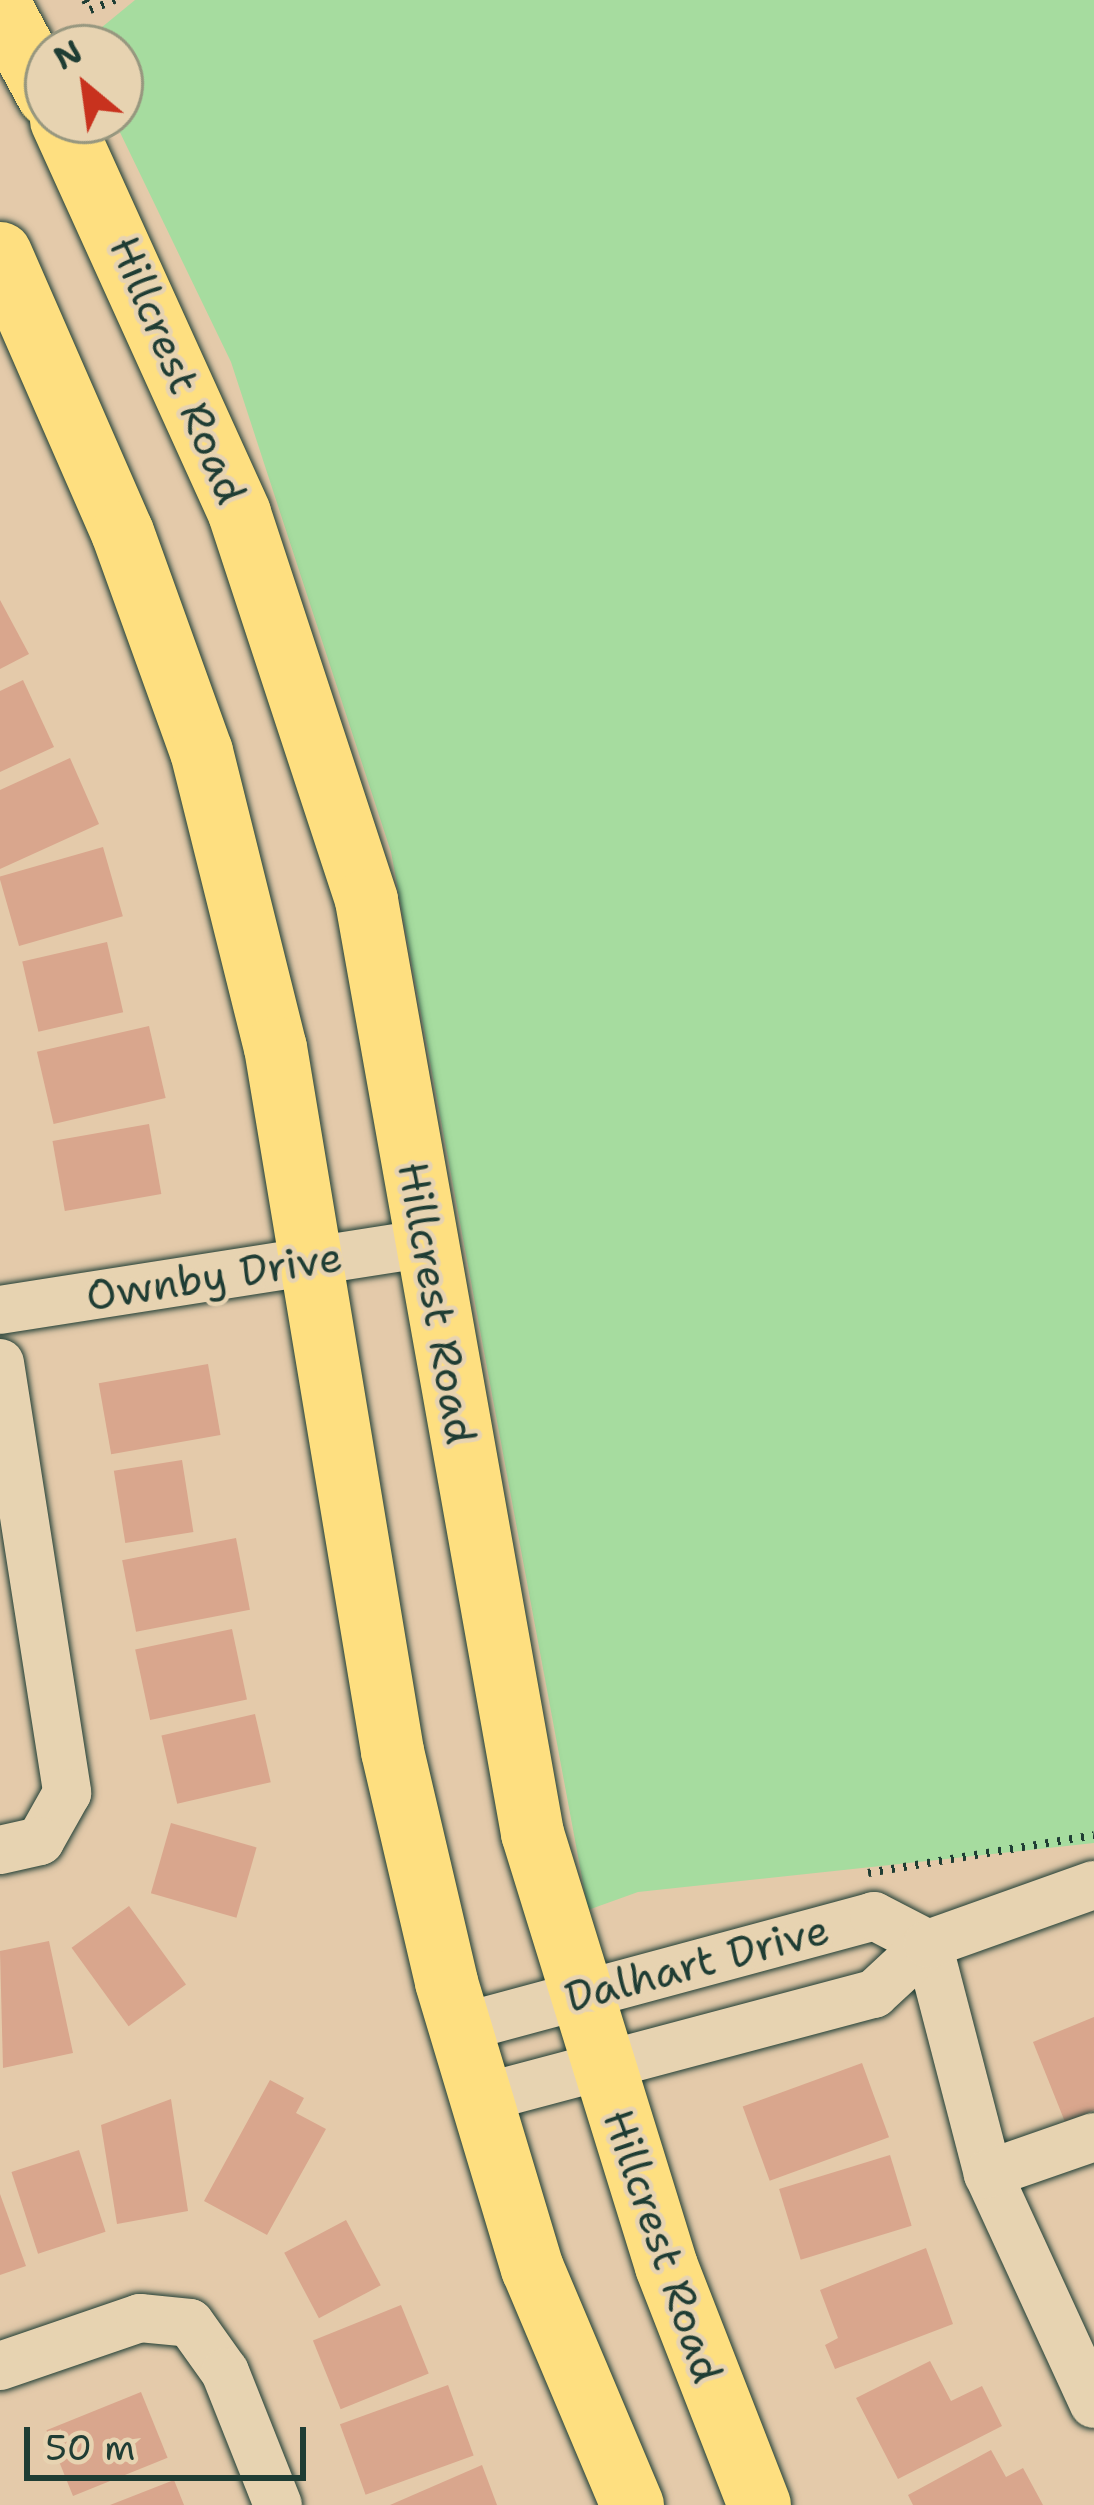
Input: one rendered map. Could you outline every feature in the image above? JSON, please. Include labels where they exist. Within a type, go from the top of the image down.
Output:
[{"type":"main road","points":[[3,3],[24,46]]},
{"type":"main road","name":"Hillcrest Road","points":[[72,144],[239,513],[307,706],[366,900],[532,1833],[577,1994],[759,2505]]},
{"type":"main road","points":[[0,254],[122,532],[201,751],[275,1047],[392,1751],[460,2028],[532,2268],[632,2505]]},
{"type":"street","name":"Ownby Drive","points":[[0,1310],[428,1243]]},
{"type":"street","points":[[0,1363],[66,1774],[57,1822],[40,1841],[0,1850]]},
{"type":"street","name":"Dalhart Drive","points":[[482,2098],[601,2060],[874,1994],[928,1943],[1094,1885]]},
{"type":"street","name":"Dalhart Drive","points":[[460,2028],[874,1916],[928,1943]]},
{"type":"street","points":[[928,1943],[988,2174],[1094,2404]]},
{"type":"street","points":[[988,2174],[1094,2137]]},
{"type":"street","points":[[0,2366],[140,2318],[190,2323],[225,2372],[278,2505]]},
{"type":"path","points":[[85,0],[90,10],[115,0]]},
{"type":"green space","points":[[135,0],[1094,0],[1094,1843],[638,1892],[588,1910],[391,852],[231,362],[126,144],[144,144],[144,24],[106,24]]},
{"type":"building","points":[[0,600],[29,654],[0,669]]},
{"type":"building","points":[[23,680],[54,747],[0,772],[0,691]]},
{"type":"building","points":[[70,758],[99,824],[0,869],[0,790]]},
{"type":"building","points":[[103,847],[123,916],[19,946],[0,877]]},
{"type":"building","points":[[107,942],[123,1012],[38,1032],[22,962]]},
{"type":"building","points":[[149,1026],[166,1098],[54,1124],[37,1052]]},
{"type":"building","points":[[149,1124],[161,1194],[65,1211],[52,1141]]},
{"type":"building","points":[[208,1364],[221,1435],[111,1454],[99,1383]]},
{"type":"building","points":[[182,1460],[193,1532],[125,1543],[114,1471]]},
{"type":"building","points":[[236,1538],[250,1610],[136,1632],[122,1560]]},
{"type":"building","points":[[232,1629],[247,1699],[150,1720],[135,1650]]},
{"type":"building","points":[[255,1714],[271,1782],[177,1804],[161,1736]]},
{"type":"building","points":[[171,1823],[257,1848],[236,1918],[151,1893]]},
{"type":"building","points":[[129,1906],[186,1984],[129,2026],[72,1948]]},
{"type":"building","points":[[49,1941],[73,2053],[3,2068],[0,1951]]},
{"type":"building","points":[[1094,2017],[1094,2110],[1065,2122],[1033,2042]]},
{"type":"building","points":[[862,2063],[889,2137],[770,2181],[743,2106]]},
{"type":"building","points":[[270,2080],[304,2098],[296,2113],[326,2129],[267,2235],[204,2201]]},
{"type":"building","points":[[171,2099],[188,2211],[117,2224],[101,2125]]},
{"type":"building","points":[[79,2150],[106,2232],[38,2254],[11,2172]]},
{"type":"building","points":[[890,2155],[912,2226],[801,2260],[779,2189]]},
{"type":"building","points":[[0,2194],[26,2266],[0,2275]]},
{"type":"building","points":[[346,2220],[381,2285],[319,2318],[284,2253]]},
{"type":"building","points":[[926,2248],[953,2324],[835,2369],[825,2345],[838,2338],[820,2290]]},
{"type":"building","points":[[401,2305],[429,2374],[341,2409],[313,2341]]},
{"type":"building","points":[[930,2361],[951,2401],[982,2386],[1002,2426],[898,2479],[856,2398]]},
{"type":"building","points":[[448,2385],[474,2455],[366,2495],[340,2424]]},
{"type":"building","points":[[141,2392],[168,2458],[73,2496],[46,2430]]},
{"type":"building","points":[[991,2450],[1006,2477],[1023,2468],[1043,2505],[913,2505],[908,2495]]},
{"type":"building","points":[[482,2465],[497,2505],[390,2505]]},
{"type":"building","points":[[174,2480],[184,2505],[110,2505]]}]
